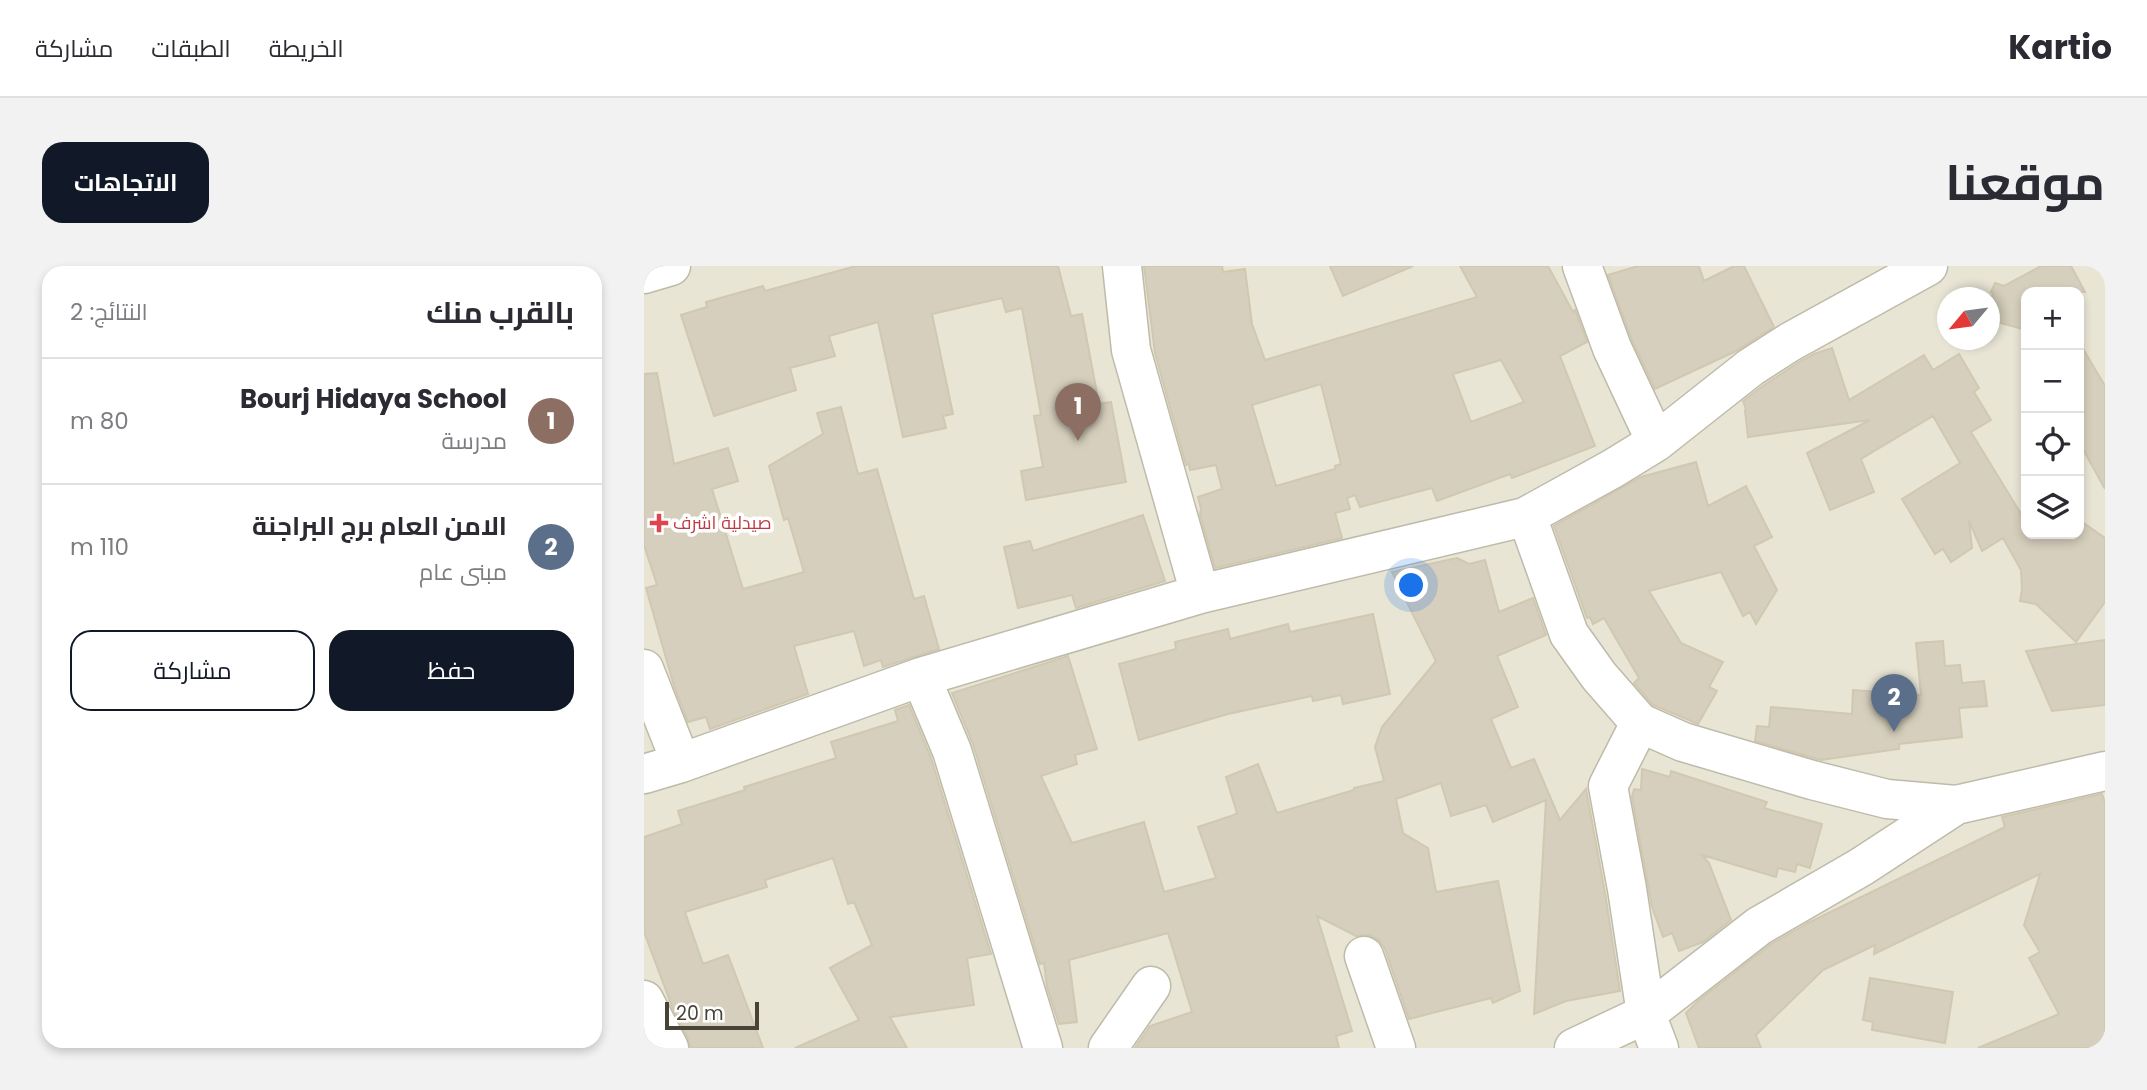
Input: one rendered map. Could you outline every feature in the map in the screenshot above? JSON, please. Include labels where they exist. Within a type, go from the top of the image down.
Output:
[{"type":"street","points":[[644,274],[671,266]]},
{"type":"street","points":[[1122,266],[1131,350],[1200,594]]},
{"type":"street","points":[[1582,266],[1612,348],[1656,442]]},
{"type":"street","points":[[644,774],[921,677],[1200,594],[1525,517],[1656,442],[1751,367],[1780,348],[1928,266]]},
{"type":"street","points":[[1525,517],[1569,634],[1599,676],[1640,723],[1683,741],[1886,799],[1955,805],[2105,771]]},
{"type":"street","points":[[644,669],[681,763]]},
{"type":"street","points":[[921,677],[952,751],[1043,1048]]},
{"type":"street","points":[[1640,723],[1608,786],[1653,1031]]},
{"type":"street","points":[[1574,1048],[1653,1031],[1759,926],[1861,867],[1955,805]]},
{"type":"street","points":[[1364,956],[1396,1048]]},
{"type":"street","points":[[1108,1048],[1151,986]]},
{"type":"street","points":[[644,1000],[669,1048]]},
{"type":"shaded area","points":[[644,266],[2105,266],[2105,1048],[644,1048]]},
{"type":"building","points":[[856,266],[1058,266],[1071,316],[1082,314],[1099,404],[1111,402],[1126,482],[1026,500],[1021,471],[1043,467],[1034,416],[1041,415],[1022,308],[1006,312],[1002,298],[932,314],[953,414],[943,416],[946,428],[903,437],[878,322],[829,336],[835,356],[790,368],[796,390],[714,416],[681,315],[707,307],[706,302],[763,286],[765,291]]},
{"type":"building","points":[[1144,266],[1222,266],[1223,272],[1245,269],[1252,324],[1265,360],[1477,297],[1460,266],[1548,266],[1573,312],[1575,310],[1587,342],[1560,356],[1595,446],[1512,478],[1510,474],[1437,501],[1432,488],[1360,507],[1355,495],[1347,498],[1350,509],[1335,513],[1342,538],[1215,568],[1200,515],[1198,497],[1222,489],[1216,465],[1190,470],[1189,464],[1186,465],[1155,353]],"holes":[[[1501,360],[1524,402],[1471,422],[1453,374]],[[1321,384],[1341,464],[1335,466],[1335,469],[1276,486],[1252,405]]]},
{"type":"building","points":[[1330,266],[1413,266],[1343,296]]},
{"type":"building","points":[[1638,266],[1699,266],[1704,281],[1734,266],[1744,266],[1774,327],[1736,351],[1655,389],[1632,340],[1608,275]]},
{"type":"building","points":[[2041,266],[2071,266],[2082,287],[2021,287],[2021,329],[2000,323],[2000,287],[1993,287],[1995,283],[2004,286]]},
{"type":"building","points":[[1832,348],[1849,400],[1924,355],[1933,370],[1959,354],[1979,388],[1974,392],[1991,420],[1971,432],[2021,514],[2021,539],[2084,539],[2084,523],[2105,538],[2105,602],[2076,642],[2036,604],[2020,601],[2021,570],[2003,538],[1982,551],[1969,521],[1972,548],[1951,562],[1943,549],[1935,554],[1902,499],[1960,463],[1933,416],[1861,459],[1874,492],[1830,510],[1807,453],[1870,420],[1748,437],[1743,401],[1814,354]]},
{"type":"building","points":[[2084,350],[2105,386],[2105,489],[2084,451]]},
{"type":"building","points":[[657,373],[674,464],[728,448],[738,481],[712,489],[743,589],[804,572],[788,518],[784,520],[769,466],[823,434],[817,413],[841,407],[858,474],[877,469],[914,599],[924,596],[939,649],[883,667],[881,660],[864,666],[854,631],[794,646],[808,694],[710,729],[706,717],[688,722],[674,686],[646,588],[657,585],[644,545],[644,374]]},
{"type":"building","points":[[1696,462],[1708,506],[1746,486],[1772,537],[1754,546],[1777,590],[1756,624],[1750,612],[1743,616],[1721,572],[1649,591],[1681,643],[1723,662],[1709,687],[1717,691],[1698,724],[1653,705],[1634,683],[1639,678],[1604,618],[1593,624],[1590,617],[1587,618],[1554,526],[1641,477]]},
{"type":"building","points":[[1143,515],[1165,581],[1076,608],[1072,595],[1018,608],[1004,547],[1030,541],[1033,551]]},
{"type":"building","points":[[1457,558],[1469,564],[1485,560],[1499,612],[1533,598],[1546,635],[1497,656],[1518,707],[1491,719],[1511,768],[1534,759],[1560,820],[1586,789],[1620,991],[1566,1001],[1534,1014],[1546,800],[1493,822],[1486,805],[1451,816],[1441,783],[1396,799],[1403,833],[1428,848],[1436,892],[1498,881],[1520,991],[1493,1003],[1491,998],[1409,1019],[1385,949],[1379,940],[1369,935],[1356,936],[1317,916],[1352,1031],[1336,1036],[1339,1048],[1135,1048],[1150,1026],[1192,1012],[1168,933],[1069,960],[1077,1022],[1059,1024],[1047,987],[1044,963],[1040,964],[973,744],[952,693],[1068,656],[1097,749],[1075,755],[1077,764],[1041,776],[1072,843],[1144,822],[1164,892],[1216,878],[1198,827],[1237,813],[1226,777],[1258,764],[1277,813],[1384,781],[1375,747],[1382,727],[1436,661],[1392,572]]},
{"type":"building","points":[[1373,614],[1390,694],[1343,704],[1341,695],[1313,701],[1312,696],[1228,714],[1139,740],[1119,664],[1176,649],[1175,642],[1228,629],[1230,639],[1288,624],[1290,632]]},
{"type":"building","points":[[2105,640],[2105,705],[2052,711],[2026,651]]},
{"type":"building","points":[[1943,641],[1945,666],[1960,665],[1962,683],[1984,681],[1987,706],[1959,708],[1962,737],[1899,744],[1899,749],[1821,760],[1755,741],[1757,726],[1769,727],[1771,707],[1852,714],[1853,690],[1921,695],[1916,643]]},
{"type":"building","points":[[909,705],[931,758],[991,954],[967,958],[974,1005],[890,1017],[907,1048],[795,1048],[859,1020],[830,968],[872,945],[854,902],[848,904],[833,858],[765,880],[767,887],[685,912],[703,964],[728,955],[763,1048],[691,1048],[644,932],[644,837],[682,824],[678,811],[836,758],[831,742],[898,721],[895,710]]},
{"type":"building","points":[[1642,769],[1670,777],[1671,771],[1767,802],[1764,808],[1822,824],[1810,868],[1797,864],[1795,872],[1778,868],[1776,877],[1702,855],[1709,863],[1731,920],[1703,942],[1679,951],[1672,933],[1663,937],[1652,907],[1632,797],[1634,789],[1641,790]]},
{"type":"building","points":[[2102,794],[2105,803],[2105,1048],[1978,1048],[2059,1014],[2029,958],[2040,952],[2024,925],[2040,874],[1874,954],[1875,945],[1823,970],[1756,1035],[1761,1048],[1699,1048],[1686,1013],[1771,944],[1810,922],[2005,827],[2002,817]]},
{"type":"building","points":[[1870,978],[1953,992],[1945,1043],[1872,1030],[1873,1022],[1863,1020]]},
{"type":"place","name":"Bourj Hidaya School","points":[[1078,441]]},
{"type":"place","name":"صيدلية اشرف","points":[[659,523]]},
{"type":"place","name":"الامن العام برج البراجنة","points":[[1894,732]]}]
